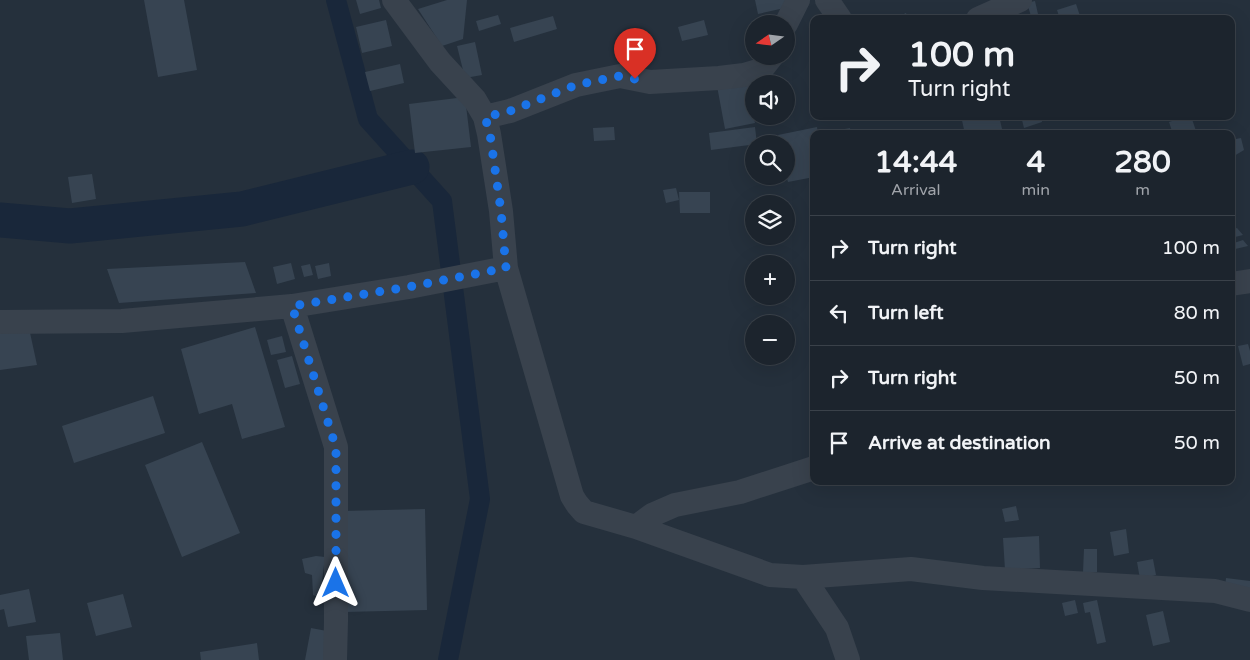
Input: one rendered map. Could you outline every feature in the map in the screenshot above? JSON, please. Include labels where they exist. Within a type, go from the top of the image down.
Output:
[{"type":"street","points":[[394,0],[440,62],[475,100],[485,117],[490,134],[501,211],[506,268],[572,496],[584,512],[636,527],[770,575],[803,577],[910,569],[983,578],[1215,591],[1250,600]]},
{"type":"street","points":[[790,15],[798,0]]},
{"type":"street","points":[[827,0],[837,15]]},
{"type":"street","points":[[987,15],[1020,0]]},
{"type":"street","points":[[485,117],[510,111],[576,85],[620,76],[650,82],[719,78],[744,75],[761,70],[765,65]]},
{"type":"street","points":[[0,322],[122,321],[292,306],[408,287],[506,268]]},
{"type":"street","points":[[1235,283],[1250,281]]},
{"type":"street","points":[[292,306],[336,448],[335,660]]},
{"type":"street","points":[[636,527],[652,515],[675,505],[740,492],[810,469]]},
{"type":"street","points":[[803,577],[837,628],[848,660]]},
{"type":"building","points":[[144,0],[184,0],[197,70],[158,77]]},
{"type":"building","points":[[356,0],[379,0],[381,8],[360,14]]},
{"type":"building","points":[[447,0],[467,0],[463,39],[442,46],[418,9]]},
{"type":"building","points":[[755,0],[788,0],[789,7],[758,14]]},
{"type":"building","points":[[1035,1],[1038,14],[1031,15],[1027,3]]},
{"type":"building","points":[[1076,4],[1080,15],[1059,15],[1057,10]]},
{"type":"building","points":[[498,15],[501,24],[479,31],[476,21]]},
{"type":"building","points":[[553,16],[557,29],[514,42],[510,28]]},
{"type":"building","points":[[386,20],[392,46],[362,53],[356,27]]},
{"type":"building","points":[[704,20],[708,35],[682,41],[678,27]]},
{"type":"building","points":[[475,42],[482,75],[465,78],[457,46]]},
{"type":"building","points":[[400,64],[404,83],[370,91],[365,72]]},
{"type":"building","points":[[745,80],[745,125],[725,129],[717,86]]},
{"type":"building","points":[[465,97],[471,147],[415,153],[409,104]]},
{"type":"building","points":[[962,120],[1000,120],[1002,130],[964,130]]},
{"type":"building","points":[[1022,120],[1042,120],[1042,122],[1024,128]]},
{"type":"building","points":[[1192,120],[1196,130],[1172,130],[1169,122]]},
{"type":"building","points":[[614,127],[615,140],[594,141],[593,128]]},
{"type":"building","points":[[755,127],[756,135],[745,135],[745,146],[711,150],[709,133]]},
{"type":"building","points":[[817,127],[817,130],[810,130],[810,178],[795,181],[795,135],[778,135]]},
{"type":"building","points":[[1241,138],[1244,150],[1235,155],[1235,139]]},
{"type":"building","points":[[92,174],[96,199],[72,203],[68,177]]},
{"type":"building","points":[[676,188],[679,200],[666,203],[663,190]]},
{"type":"building","points":[[679,192],[710,192],[710,213],[680,213]]},
{"type":"building","points":[[1237,228],[1243,235],[1235,237],[1235,229]]},
{"type":"building","points":[[1243,240],[1248,246],[1235,249],[1235,243]]},
{"type":"building","points":[[245,262],[256,293],[119,303],[107,269]]},
{"type":"building","points":[[291,263],[295,279],[277,284],[273,267]]},
{"type":"building","points":[[329,263],[331,276],[318,279],[315,266]]},
{"type":"building","points":[[310,264],[313,275],[304,277],[301,266]]},
{"type":"building","points":[[255,327],[285,427],[242,439],[232,404],[199,414],[181,349]]},
{"type":"building","points":[[0,328],[29,328],[37,365],[0,370]]},
{"type":"building","points":[[282,336],[286,352],[271,355],[267,340]]},
{"type":"building","points":[[1248,344],[1250,364],[1243,366],[1238,346]]},
{"type":"building","points":[[292,356],[300,384],[285,388],[277,360]]},
{"type":"building","points":[[153,396],[165,433],[74,463],[62,426]]},
{"type":"building","points":[[202,442],[240,533],[182,557],[145,465]]},
{"type":"building","points":[[1016,506],[1019,520],[1005,522],[1002,509]]},
{"type":"building","points":[[425,509],[427,610],[344,612],[342,511]]},
{"type":"building","points":[[1126,529],[1129,553],[1114,556],[1110,532]]},
{"type":"building","points":[[1039,536],[1040,568],[1005,570],[1003,538]]},
{"type":"building","points":[[1084,549],[1097,549],[1097,572],[1083,572]]},
{"type":"building","points":[[316,556],[325,557],[320,598],[313,595],[312,575],[305,573],[302,559]]},
{"type":"building","points":[[1153,559],[1156,575],[1140,579],[1137,562]]},
{"type":"building","points":[[1226,578],[1250,581],[1250,590],[1225,588]]},
{"type":"building","points":[[29,589],[36,622],[8,627],[4,609],[0,610],[0,595]]},
{"type":"building","points":[[123,594],[132,627],[96,636],[87,603]]},
{"type":"building","points":[[1075,600],[1078,613],[1065,616],[1062,603]]},
{"type":"building","points":[[1097,600],[1106,642],[1097,644],[1090,612],[1085,613],[1083,603]]},
{"type":"building","points":[[1163,611],[1170,642],[1153,646],[1146,615]]},
{"type":"building","points":[[311,628],[332,632],[327,660],[305,660]]},
{"type":"building","points":[[60,633],[63,660],[29,660],[26,636]]},
{"type":"building","points":[[257,643],[259,660],[201,660],[200,652]]},
{"type":"waterway","points":[[336,0],[368,119],[442,201],[480,499],[448,660]]},
{"type":"waterway","points":[[0,220],[70,226],[242,209],[412,167]]},
{"type":"route","points":[[336,583],[336,448],[292,306],[408,287],[506,268],[501,211],[490,134],[485,117],[510,111],[576,85],[620,76],[635,79]]}]
